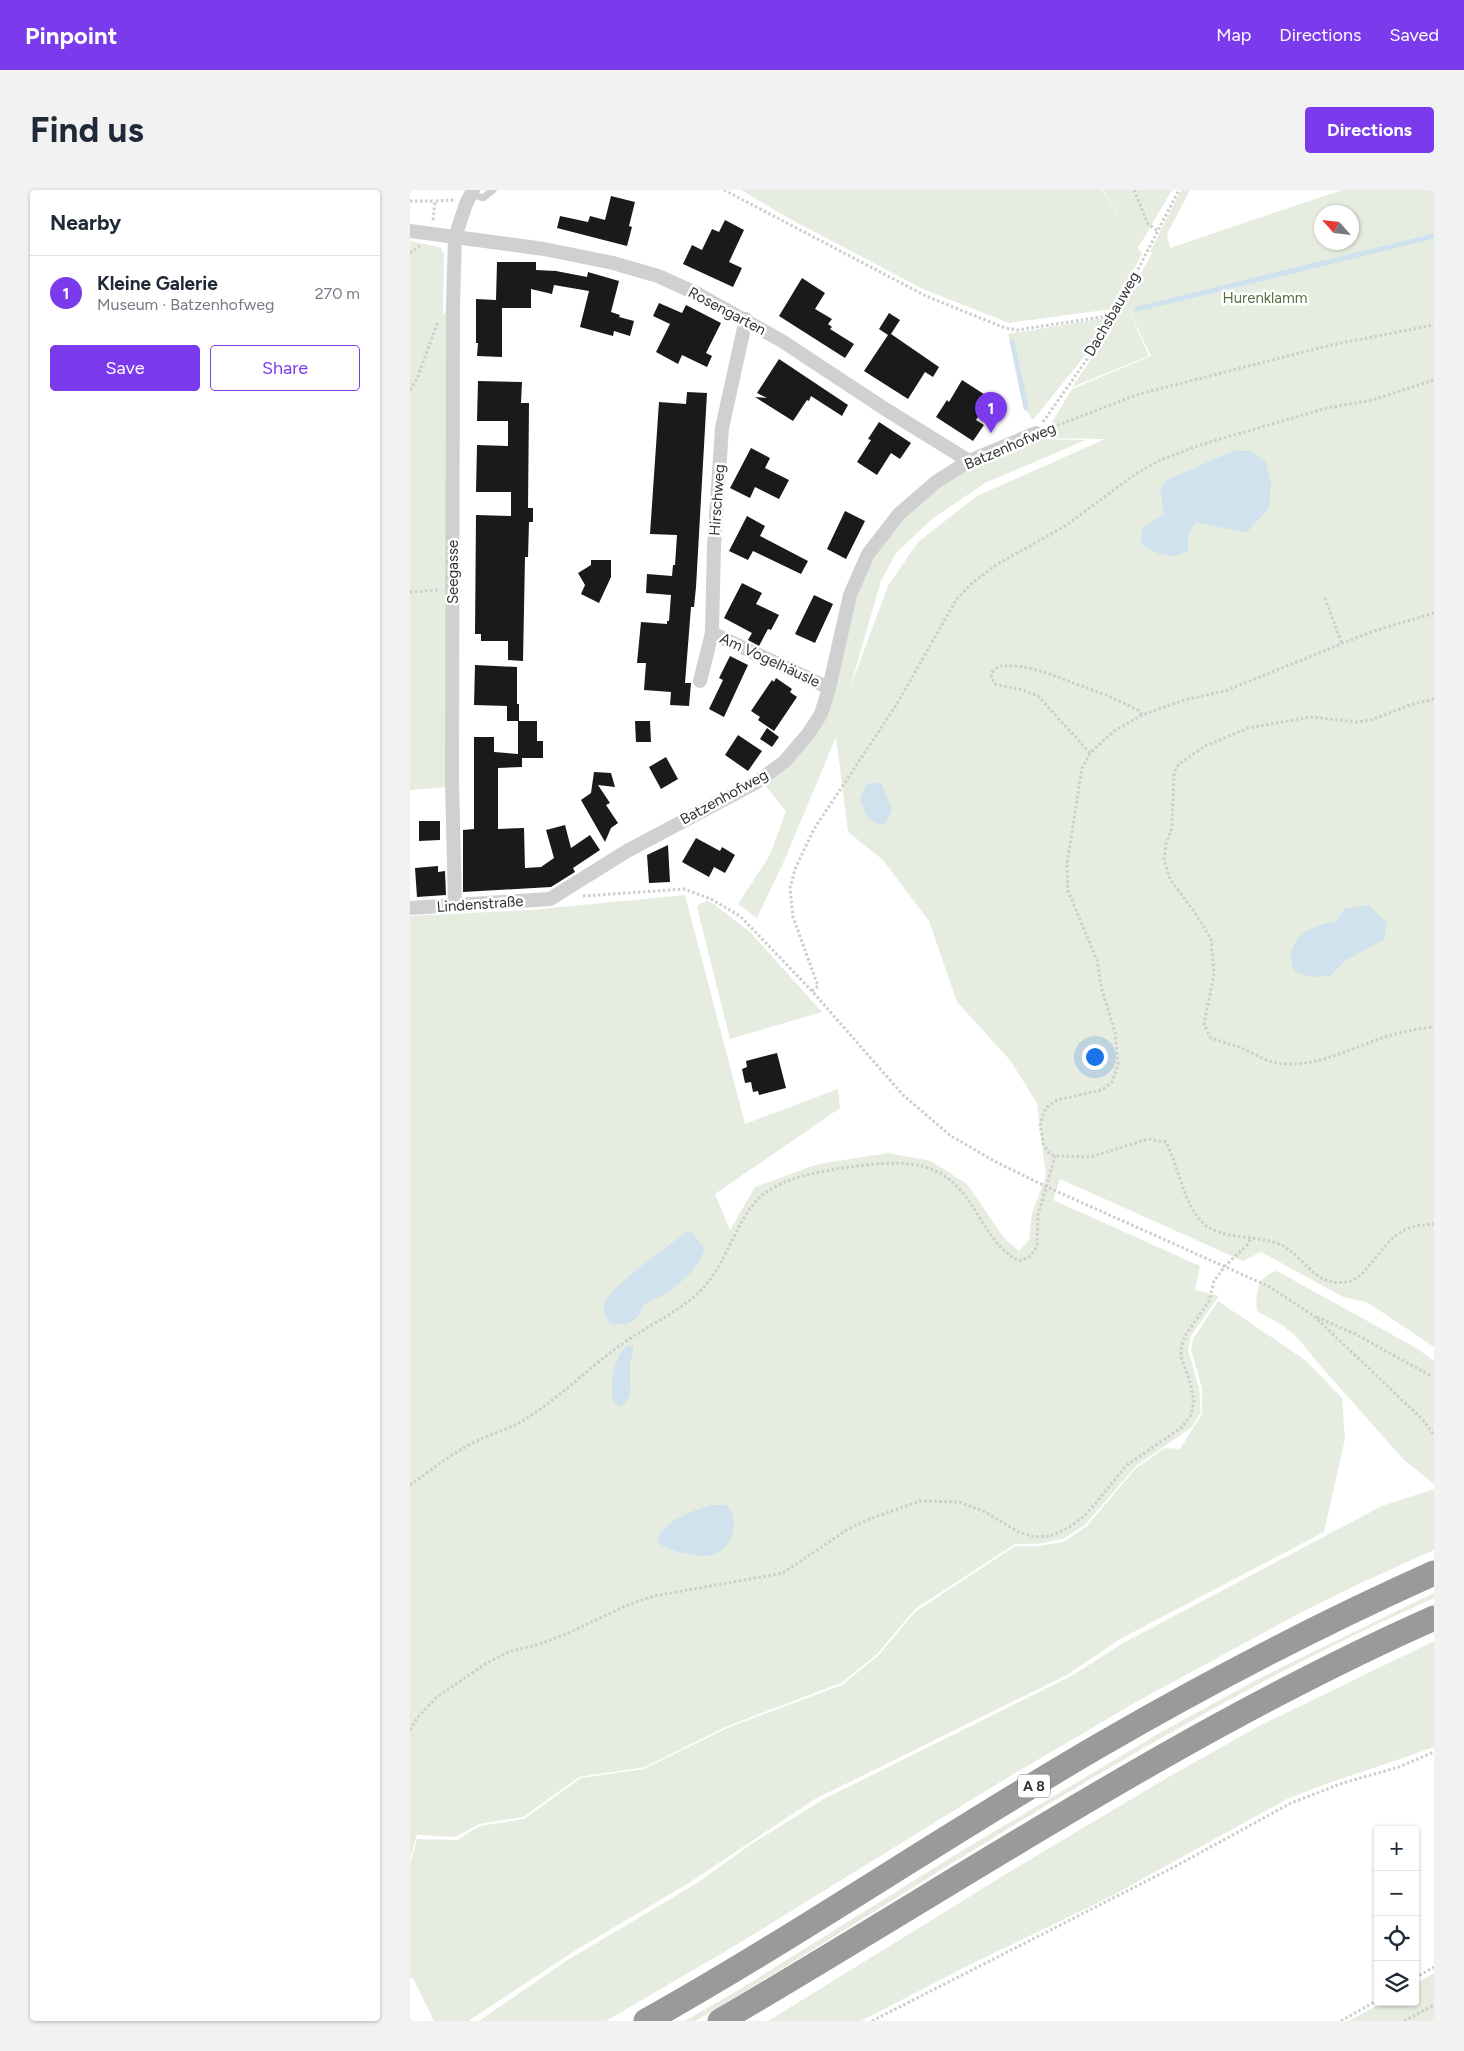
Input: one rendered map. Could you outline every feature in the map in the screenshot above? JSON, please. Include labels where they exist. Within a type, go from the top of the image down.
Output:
[{"type":"highway","name":"A 8","points":[[646,2021],[723,1977],[1101,1744],[1248,1663],[1434,1574]]},
{"type":"highway","name":"A 8","points":[[720,2021],[989,1859],[1213,1728],[1288,1688],[1434,1618]]},
{"type":"street","name":"Seegasse","points":[[455,906],[452,782],[453,305],[455,237],[470,196]]},
{"type":"street","name":"Rosengarten","points":[[410,231],[544,249],[612,263],[658,276],[746,319],[885,410],[969,461]]},
{"type":"street","name":"Hirschweg","points":[[700,681],[712,633],[714,546],[722,428],[746,319]]},
{"type":"street","name":"Batzenhofweg","points":[[550,899],[627,851],[757,782],[784,762],[808,734],[821,714],[829,688],[850,595],[868,554],[899,514],[936,482],[969,461],[1036,433]]},
{"type":"street","name":"Am Vogelhäusle","points":[[712,633],[829,688]]},
{"type":"street","name":"Lindenstraße","points":[[410,908],[550,899]]},
{"type":"lane","points":[[470,196],[483,198],[493,190]]},
{"type":"path","points":[[724,190],[926,296],[1005,328],[1017,330],[1114,315]]},
{"type":"path","points":[[1134,190],[1148,224],[1158,231]]},
{"type":"path","name":"Dachsbauweg","points":[[1036,433],[1104,335],[1179,190]]},
{"type":"path","points":[[410,201],[454,200],[470,196]]},
{"type":"path","points":[[433,233],[435,201]]},
{"type":"path","points":[[410,390],[443,308],[447,305],[453,305]]},
{"type":"path","name":"Batzenhofweg","points":[[1036,433],[1139,394],[1331,345],[1434,325]]},
{"type":"path","points":[[812,991],[818,986],[793,917],[790,888],[795,869],[814,829],[897,704],[956,600],[972,583],[996,565],[1065,526],[1138,473],[1160,460],[1203,444],[1327,408],[1372,400],[1434,380]]},
{"type":"path","points":[[410,592],[453,590]]},
{"type":"path","points":[[1325,598],[1342,644]]},
{"type":"path","points":[[1434,613],[1371,632],[1225,691],[1184,700],[1142,715],[1114,731],[1090,753],[1082,768],[1077,791],[1074,824],[1067,864],[1068,891],[1097,960],[1102,990],[1115,1032],[1118,1064],[1112,1082],[1102,1090],[1057,1100],[1046,1108],[1040,1123],[1043,1142],[1048,1152],[1055,1156],[1090,1157],[1148,1140],[1166,1142],[1173,1155],[1176,1170],[1194,1211],[1202,1223],[1217,1231],[1262,1239],[1284,1246],[1317,1275],[1336,1282],[1352,1281],[1364,1273],[1396,1234],[1418,1224],[1434,1224]]},
{"type":"path","points":[[1090,753],[1038,696],[1023,690],[1004,688],[994,684],[991,677],[992,672],[999,666],[1030,668],[1106,695],[1138,710],[1142,715]]},
{"type":"path","points":[[1434,699],[1410,705],[1371,720],[1357,722],[1310,717],[1248,728],[1204,746],[1179,764],[1174,773],[1172,828],[1166,844],[1164,860],[1170,879],[1196,913],[1210,939],[1214,974],[1204,1024],[1210,1038],[1276,1063],[1299,1064],[1332,1058],[1372,1041],[1412,1029],[1434,1026]]},
{"type":"path","points":[[550,899],[684,889],[711,899],[740,916],[812,991],[902,1095],[950,1136],[1046,1187],[1268,1286],[1314,1316],[1357,1335],[1431,1376]]},
{"type":"path","points":[[410,1485],[468,1445],[523,1420],[624,1342],[675,1310],[703,1288],[722,1263],[739,1226],[756,1199],[785,1182],[821,1172],[874,1164],[911,1164],[938,1172],[967,1197],[989,1231],[1008,1255],[1019,1261],[1028,1257],[1037,1247],[1038,1215],[1055,1156]]},
{"type":"path","points":[[410,1730],[417,1718],[437,1697],[485,1664],[508,1652],[540,1644],[630,1604],[654,1596],[783,1573],[848,1529],[872,1518],[920,1501],[959,1502],[983,1511],[1019,1532],[1035,1537],[1051,1536],[1068,1528],[1083,1517],[1127,1465],[1181,1428],[1191,1415],[1194,1400],[1181,1357],[1181,1347],[1185,1336],[1209,1301],[1214,1281],[1225,1266],[1248,1244],[1251,1238]]},
{"type":"path","points":[[1314,1316],[1423,1420],[1434,1435]]},
{"type":"path","points":[[872,2021],[1176,1866],[1291,1803],[1343,1783],[1399,1767],[1434,1752]]},
{"type":"path","points":[[1419,1976],[1434,1968]]},
{"type":"path","points":[[1341,2021],[1374,2002]]},
{"type":"path","points":[[1404,2021],[1434,2005]]},
{"type":"green space","points":[[741,190],[1102,190],[1129,233],[1103,190],[1172,190],[1138,248],[1142,254],[1112,309],[1009,323],[923,289],[792,220]]},
{"type":"green space","name":"Hurenklamm","points":[[1181,190],[1190,190],[1167,234],[1170,248],[1342,190],[1434,190],[1434,1347],[1367,1302],[1343,1297],[1261,1252],[1243,1261],[1060,1179],[1053,1200],[1200,1266],[1195,1290],[1219,1296],[1191,1336],[1188,1350],[1199,1388],[1201,1412],[1192,1427],[1136,1466],[1085,1525],[1063,1539],[1038,1544],[1015,1544],[915,1609],[877,1654],[841,1683],[725,1727],[645,1767],[579,1777],[523,1817],[479,1824],[455,1837],[417,1835],[410,1858],[410,916],[530,910],[685,895],[745,1124],[838,1089],[840,1108],[715,1194],[730,1230],[755,1187],[818,1164],[889,1153],[931,1161],[967,1184],[1004,1238],[1019,1251],[1029,1240],[1032,1213],[1046,1176],[1037,1103],[1010,1060],[957,1002],[929,921],[883,860],[848,832],[836,737],[785,859],[757,918],[738,904],[770,855],[786,811],[764,784],[828,714],[854,598],[867,567],[886,538],[913,509],[973,463],[1039,439],[1086,440],[985,483],[932,519],[896,553],[881,581],[850,688],[888,586],[918,542],[977,496],[1105,439],[1042,438],[1072,389],[1151,356],[1125,303],[1152,253],[1150,252]]},
{"type":"green space","points":[[410,241],[440,247],[444,254],[443,314],[447,311],[446,787],[410,790]]},
{"type":"green space","points":[[1125,303],[1149,356],[1072,387],[1107,336]]},
{"type":"green space","points":[[1110,317],[1088,352],[1033,420],[1026,410],[1008,334]]},
{"type":"green space","points":[[707,901],[714,904],[751,933],[822,1012],[730,1039],[697,907]]},
{"type":"green space","points":[[1277,1271],[1418,1349],[1434,1361],[1434,1484],[1404,1460],[1298,1338],[1282,1325],[1257,1311],[1256,1298],[1261,1281],[1270,1273]]},
{"type":"green space","points":[[1218,1301],[1305,1360],[1342,1398],[1345,1439],[1324,1532],[1120,1639],[1067,1675],[815,1799],[692,1881],[573,1952],[468,2021],[434,2021],[413,1978],[410,1979],[410,1864],[417,1839],[457,1840],[480,1826],[524,1819],[581,1778],[644,1769],[727,1728],[842,1685],[879,1655],[915,1612],[1015,1546],[1038,1546],[1063,1542],[1086,1527],[1136,1468],[1165,1448],[1180,1449],[1202,1414],[1202,1388],[1191,1350],[1193,1339]]},
{"type":"green space","points":[[1434,1489],[1434,1550],[1302,1612],[1136,1702],[997,1784],[736,1945],[606,2021],[479,2021],[566,1961],[697,1883],[753,1843],[824,1799],[1073,1675],[1125,1642],[1382,1506]]},
{"type":"green space","points":[[1434,1593],[1434,1598],[1338,1643],[1244,1692],[1151,1744],[1060,1797],[699,2019],[685,2021],[968,1847],[1163,1731],[1260,1678]]},
{"type":"green space","points":[[1434,1641],[1434,1747],[1287,1799],[1108,1898],[965,1967],[861,2021],[768,2021],[1016,1868],[1165,1779],[1259,1726]]},
{"type":"green space","points":[[1434,1973],[1434,2021],[1349,2021],[1376,2006],[1419,2006],[1419,1982]]},
{"type":"water","points":[[1233,451],[1251,451],[1266,462],[1271,484],[1269,508],[1246,533],[1196,522],[1188,536],[1188,551],[1181,554],[1164,555],[1141,544],[1142,529],[1164,514],[1160,489],[1167,480]]},
{"type":"water","points":[[881,782],[892,810],[886,823],[879,825],[867,817],[860,798],[867,784]]},
{"type":"water","points":[[1369,905],[1387,923],[1384,939],[1345,961],[1330,976],[1310,977],[1294,971],[1291,955],[1293,947],[1302,935],[1314,927],[1336,921],[1344,909]]},
{"type":"water","points":[[686,1232],[692,1233],[705,1249],[689,1275],[663,1295],[644,1304],[639,1315],[632,1322],[622,1325],[610,1323],[604,1310],[604,1305],[609,1297],[628,1277]]},
{"type":"water","points":[[628,1345],[633,1346],[630,1366],[630,1395],[628,1400],[619,1407],[612,1399],[614,1370],[619,1356]]},
{"type":"water","points":[[711,1505],[727,1505],[734,1519],[732,1534],[727,1544],[720,1551],[712,1555],[702,1556],[681,1553],[661,1546],[657,1539],[667,1526],[681,1517]]},
{"type":"building","points":[[611,196],[635,202],[629,226],[632,227],[627,246],[557,228],[560,216],[588,222],[590,216],[605,220]]},
{"type":"building","points":[[725,220],[744,230],[729,262],[742,268],[733,287],[683,264],[692,245],[702,250],[712,229],[719,232]]},
{"type":"building","points":[[497,262],[536,262],[536,270],[556,271],[587,277],[588,272],[619,281],[611,312],[620,315],[619,317],[634,321],[630,336],[614,331],[613,336],[580,327],[589,291],[554,285],[552,294],[531,289],[531,308],[502,308],[502,357],[477,356],[476,299],[496,300]]},
{"type":"building","points":[[802,278],[825,293],[815,309],[832,319],[828,324],[832,327],[830,329],[854,344],[845,358],[779,316]]},
{"type":"building","points":[[659,303],[682,313],[686,305],[721,323],[706,353],[712,356],[707,367],[682,355],[678,364],[656,352],[670,324],[653,316]]},
{"type":"building","points":[[889,313],[900,320],[891,334],[939,367],[933,377],[925,372],[908,399],[864,371],[888,335],[879,329]]},
{"type":"building","points":[[779,359],[848,405],[842,416],[811,396],[793,421],[755,397],[767,398],[757,393]]},
{"type":"building","points":[[962,380],[990,398],[976,420],[984,425],[973,441],[936,417],[947,400],[949,402]]},
{"type":"building","points":[[478,381],[522,382],[521,403],[529,403],[528,508],[533,508],[533,522],[529,522],[528,557],[525,557],[523,661],[508,660],[508,641],[481,641],[481,634],[475,634],[476,515],[511,516],[511,492],[476,492],[477,445],[508,446],[508,421],[477,421]]},
{"type":"building","points":[[687,392],[707,393],[696,587],[694,607],[691,607],[685,683],[691,683],[689,706],[670,705],[671,692],[644,690],[646,663],[637,663],[641,622],[667,624],[667,621],[669,621],[671,595],[646,593],[647,574],[672,576],[673,565],[675,565],[677,535],[650,534],[659,402],[686,404]]},
{"type":"building","points":[[879,422],[911,443],[900,459],[891,453],[877,475],[857,462],[871,440],[868,439]]},
{"type":"building","points":[[751,448],[770,458],[765,468],[789,480],[779,499],[755,487],[750,498],[730,488]]},
{"type":"building","points":[[845,511],[865,521],[846,559],[827,549]]},
{"type":"building","points":[[747,516],[765,526],[760,536],[808,561],[801,574],[753,551],[748,560],[729,551]]},
{"type":"building","points":[[591,560],[611,560],[611,577],[599,603],[581,594],[585,585],[578,573],[591,565]]},
{"type":"building","points":[[742,583],[762,593],[756,604],[779,615],[771,630],[768,629],[759,646],[748,640],[752,633],[724,618]]},
{"type":"building","points":[[814,595],[833,604],[815,643],[795,634]]},
{"type":"building","points":[[730,656],[748,665],[724,717],[709,709],[723,680],[719,678]]},
{"type":"building","points":[[475,665],[517,667],[519,721],[537,721],[537,741],[543,741],[543,758],[522,758],[522,767],[498,768],[498,829],[524,828],[525,868],[541,867],[554,858],[546,830],[565,825],[571,848],[590,835],[600,850],[573,868],[575,872],[551,887],[463,892],[463,830],[474,829],[474,737],[494,737],[494,752],[518,754],[518,721],[507,721],[507,706],[474,705]]},
{"type":"building","points":[[776,678],[792,689],[790,692],[797,697],[774,731],[758,720],[760,717],[751,711],[772,680],[774,682]]},
{"type":"building","points":[[635,721],[650,721],[651,742],[636,742]]},
{"type":"building","points":[[767,728],[779,737],[772,747],[760,739]]},
{"type":"building","points":[[738,735],[762,751],[748,771],[725,755]]},
{"type":"building","points":[[666,757],[678,779],[661,789],[649,767]]},
{"type":"building","points":[[594,772],[611,773],[615,787],[598,785],[610,803],[606,805],[618,823],[611,828],[605,842],[581,800],[591,793]]},
{"type":"building","points":[[419,821],[440,821],[440,840],[419,841]]},
{"type":"building","points":[[696,838],[720,851],[722,847],[735,855],[725,873],[714,867],[709,877],[682,862]]},
{"type":"building","points":[[668,845],[670,882],[649,883],[647,855]]},
{"type":"building","points":[[438,866],[438,872],[445,871],[446,895],[417,897],[415,868]]},
{"type":"building","points":[[777,1053],[786,1088],[759,1095],[758,1091],[753,1092],[751,1082],[745,1083],[742,1069],[747,1067],[746,1061]]},
{"type":"waterway","points":[[1137,309],[1434,236]]},
{"type":"waterway","points":[[1012,341],[1026,408]]},
{"type":"place","name":"Kleine Galerie","points":[[991,433]]}]
